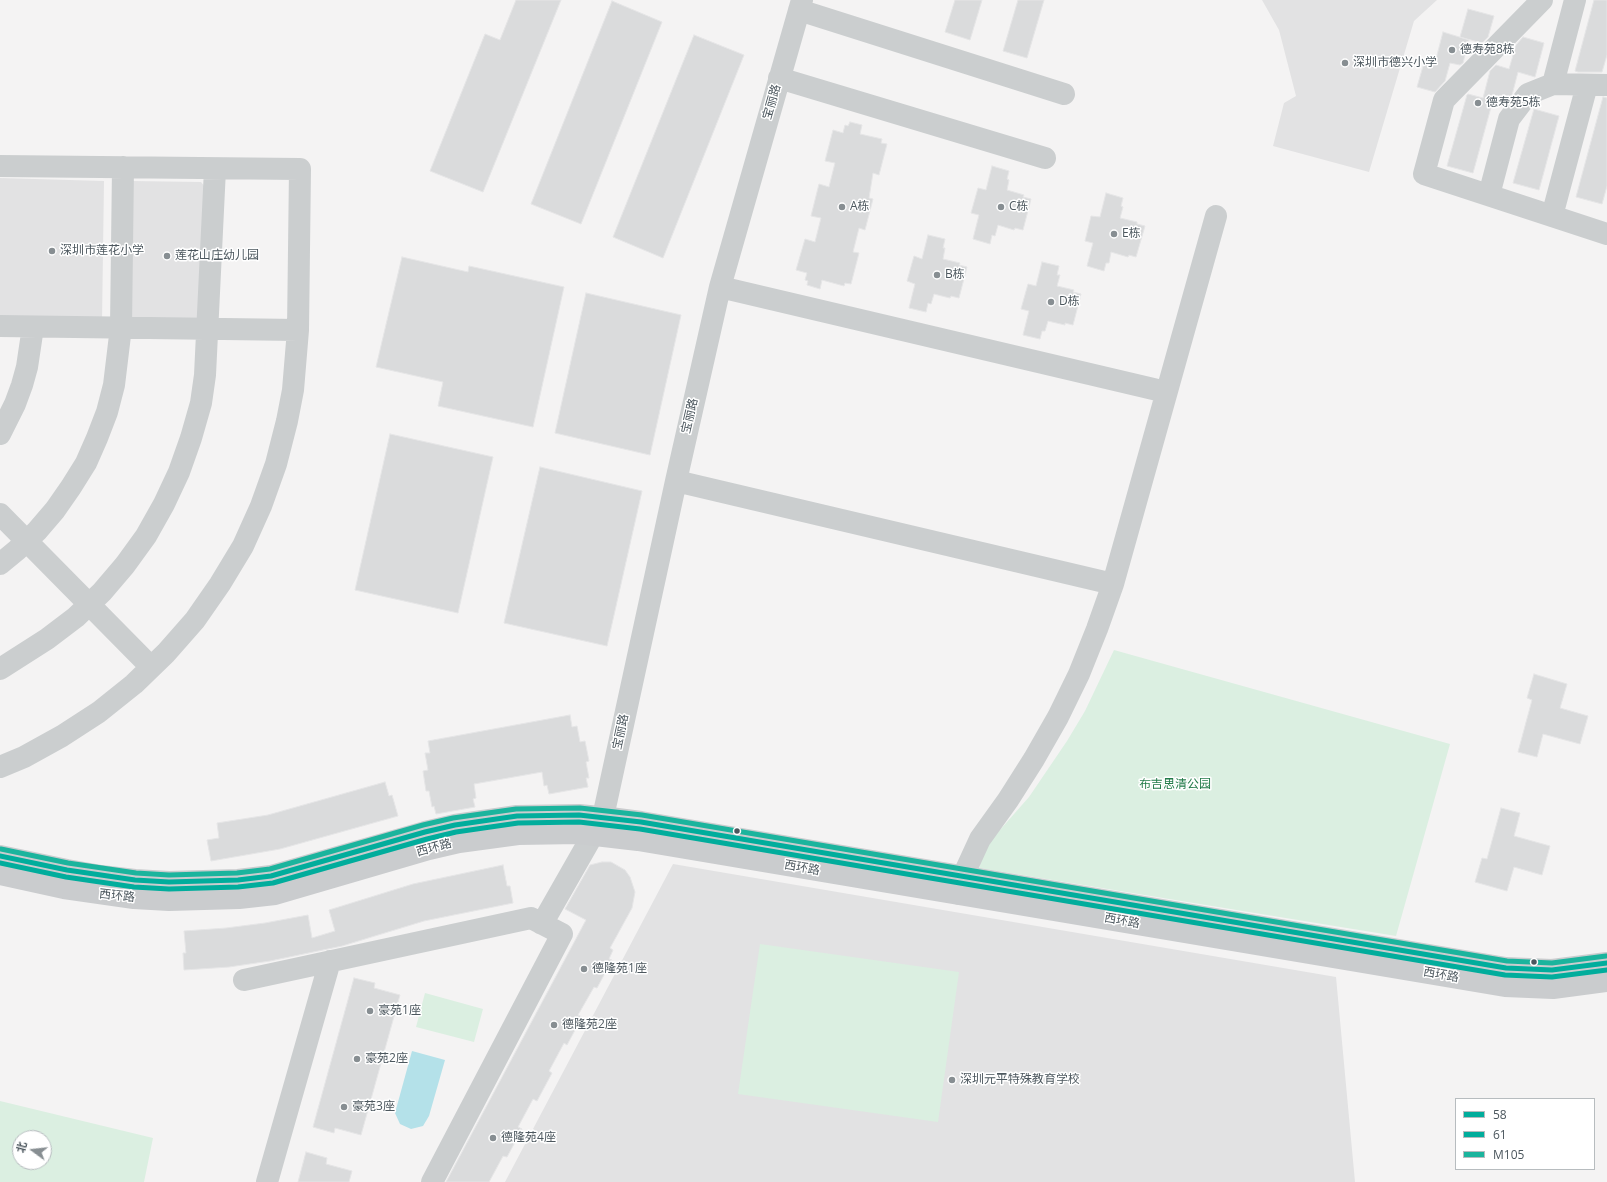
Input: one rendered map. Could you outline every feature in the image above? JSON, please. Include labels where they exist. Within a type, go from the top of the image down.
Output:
[{"type":"main road","name":"西环路","points":[[0,856],[67,870],[135,880],[169,882],[238,880],[271,876],[425,832],[478,821],[517,816],[548,815],[598,826],[962,885],[1506,968],[1552,970],[1607,963]]},
{"type":"main road","name":"西环路","points":[[0,874],[64,888],[134,898],[169,900],[239,898],[275,894],[429,849],[459,842],[518,834],[598,826]]},
{"type":"main road","name":"西环路","points":[[962,885],[1504,986],[1553,988],[1607,981]]},
{"type":"street","points":[[1542,0],[1444,100],[1424,174],[1607,234]]},
{"type":"street","points":[[1552,84],[1575,0]]},
{"type":"street","points":[[800,5],[1064,94]]},
{"type":"street","name":"宝丽路","points":[[542,924],[598,826],[720,287],[800,5]]},
{"type":"street","points":[[779,78],[1045,158]]},
{"type":"street","points":[[1489,195],[1509,119],[1528,94],[1552,84],[1597,85],[1552,216]]},
{"type":"street","points":[[0,166],[300,170],[298,330],[292,390],[287,421],[276,464],[261,506],[243,546],[220,584],[195,620],[166,653],[134,684],[99,712],[62,736],[24,757],[0,767]]},
{"type":"street","points":[[0,564],[27,541],[55,510],[72,487],[86,463],[107,412],[114,385],[121,328],[123,167]]},
{"type":"street","points":[[0,669],[48,640],[76,617],[125,565],[146,536],[164,504],[179,472],[192,438],[201,403],[205,375],[215,168]]},
{"type":"street","points":[[962,885],[980,839],[1008,800],[1058,717],[1079,674],[1097,629],[1113,584],[1216,216]]},
{"type":"street","points":[[720,287],[1166,392]]},
{"type":"street","points":[[0,326],[298,330]]},
{"type":"street","points":[[0,434],[15,404],[22,385],[27,367],[33,326]]},
{"type":"street","points":[[676,481],[1113,584]]},
{"type":"street","points":[[0,514],[151,667]]},
{"type":"street","points":[[244,980],[531,918],[562,934],[432,1182]]},
{"type":"street","points":[[267,1182],[330,961]]},
{"type":"shaded area","name":"深圳市德兴小学","points":[[1262,0],[1437,0],[1414,21],[1369,172],[1273,146],[1284,103],[1296,96],[1279,30]]},
{"type":"shaded area","name":"深圳市莲花小学","points":[[0,178],[104,181],[102,322],[0,321]]},
{"type":"shaded area","name":"莲花山庄幼儿园","points":[[131,181],[201,182],[206,188],[204,324],[128,323]]},
{"type":"shaded area","name":"深圳元平特殊教育学校","points":[[673,864],[1336,977],[1355,1182],[505,1182]]},
{"type":"green space","name":"布吉思清公园","points":[[1114,650],[1450,744],[1396,936],[979,868],[984,848],[1029,797],[1067,741],[1085,711]]},
{"type":"green space","points":[[760,944],[959,972],[938,1122],[738,1094]]},
{"type":"green space","points":[[425,993],[483,1009],[474,1042],[416,1027]]},
{"type":"green space","points":[[0,1101],[153,1138],[144,1182],[0,1182]]},
{"type":"water","points":[[412,1051],[445,1060],[429,1116],[423,1126],[411,1129],[400,1124],[395,1113]]},
{"type":"building","points":[[516,0],[561,0],[483,192],[430,171],[485,34],[500,40]]},
{"type":"building","points":[[955,0],[982,0],[970,40],[945,32]]},
{"type":"building","points":[[1018,0],[1044,0],[1027,58],[1003,51]]},
{"type":"building","points":[[1594,0],[1607,0],[1607,55],[1602,72],[1578,72],[1575,71]]},
{"type":"building","points":[[612,1],[662,22],[581,224],[531,204]]},
{"type":"building","points":[[1468,9],[1494,16],[1488,37],[1482,43],[1460,37]]},
{"type":"building","name":"德寿苑8栋","points":[[1443,32],[1469,40],[1463,63],[1460,65],[1450,63],[1445,81],[1435,92],[1417,87],[1426,56],[1436,59]]},
{"type":"building","points":[[694,35],[744,55],[663,258],[613,237]]},
{"type":"building","name":"德寿苑5栋","points":[[1523,37],[1544,43],[1535,77],[1518,72],[1512,95],[1505,104],[1493,100],[1473,173],[1447,166],[1467,95],[1483,98],[1490,71],[1496,65],[1509,69],[1516,45]]},
{"type":"building","points":[[1603,97],[1607,98],[1607,186],[1602,204],[1576,197]]},
{"type":"building","points":[[1534,109],[1559,116],[1539,190],[1513,183]]},
{"type":"building","name":"A栋","points":[[850,122],[862,125],[860,134],[882,139],[881,143],[887,144],[879,175],[873,173],[869,198],[873,199],[865,230],[859,228],[853,252],[859,253],[851,284],[845,283],[844,286],[822,280],[820,289],[807,285],[808,281],[805,280],[807,273],[796,270],[805,239],[815,242],[821,218],[811,216],[819,184],[829,187],[835,163],[825,161],[833,130],[843,133],[845,125],[848,126]]},
{"type":"building","name":"C栋","points":[[992,166],[1009,171],[1007,190],[1024,195],[1023,197],[1031,199],[1023,230],[1015,228],[1014,230],[998,225],[995,236],[992,235],[990,244],[973,239],[979,215],[971,213],[978,188],[986,190]]},
{"type":"building","name":"E栋","points":[[1106,193],[1123,198],[1121,206],[1123,207],[1120,218],[1137,222],[1137,224],[1145,226],[1136,257],[1129,255],[1128,257],[1111,252],[1109,263],[1106,263],[1104,271],[1087,266],[1093,243],[1085,241],[1091,216],[1100,217]]},
{"type":"building","name":"B栋","points":[[928,235],[945,239],[943,259],[960,263],[959,265],[967,267],[959,298],[951,296],[950,298],[934,294],[931,304],[928,303],[926,312],[909,308],[915,284],[907,281],[914,256],[922,259]]},
{"type":"building","points":[[402,257],[468,272],[469,266],[564,287],[533,427],[438,406],[443,382],[376,367]]},
{"type":"building","name":"D栋","points":[[1042,262],[1059,266],[1057,275],[1060,275],[1057,286],[1074,290],[1073,292],[1081,294],[1073,325],[1065,323],[1065,325],[1048,321],[1045,331],[1042,331],[1040,339],[1023,335],[1029,311],[1021,309],[1028,284],[1036,286]]},
{"type":"building","points":[[586,293],[681,315],[650,455],[555,433]]},
{"type":"building","points":[[390,434],[493,457],[458,613],[355,590]]},
{"type":"building","points":[[540,467],[642,491],[607,646],[504,623]]},
{"type":"building","points":[[1534,674],[1567,684],[1560,708],[1588,716],[1580,744],[1543,734],[1537,757],[1518,752],[1532,700],[1527,698]]},
{"type":"building","points":[[570,715],[572,727],[577,726],[580,742],[585,741],[589,761],[586,762],[589,778],[586,778],[588,787],[549,794],[547,785],[544,786],[542,772],[474,784],[476,798],[473,799],[475,807],[436,814],[434,806],[432,807],[429,791],[426,791],[423,771],[428,770],[425,753],[430,753],[428,741]]},
{"type":"building","points":[[385,782],[389,796],[392,795],[398,816],[280,849],[211,861],[207,840],[219,838],[217,823],[268,815]]},
{"type":"building","points":[[1501,808],[1520,813],[1514,836],[1550,846],[1542,875],[1514,867],[1507,891],[1475,882],[1482,858],[1487,859]]},
{"type":"building","points":[[602,862],[611,862],[625,870],[630,877],[635,892],[632,908],[610,948],[613,950],[609,959],[612,960],[597,988],[594,987],[578,1015],[582,1017],[567,1045],[564,1043],[549,1071],[552,1073],[537,1101],[533,1099],[518,1127],[522,1129],[507,1157],[503,1156],[489,1182],[446,1182],[586,920],[565,909],[590,865]]},
{"type":"building","points":[[503,865],[507,886],[510,886],[513,903],[424,921],[342,946],[270,961],[229,967],[184,970],[183,953],[186,953],[184,931],[265,923],[308,915],[312,938],[335,931],[329,910],[413,884]]},
{"type":"building","points":[[354,978],[375,983],[374,988],[400,995],[361,1135],[335,1128],[334,1133],[313,1127]]},
{"type":"building","points":[[306,1152],[327,1158],[326,1164],[352,1171],[349,1182],[298,1182]]},
{"type":"transit line","name":"M105","points":[[1,849],[68,863],[136,873],[169,875],[237,873],[270,869],[423,825],[453,818],[516,809],[580,808],[642,815],[1507,961],[1552,963],[1606,956]]},
{"type":"transit line","name":"58","points":[[0,856],[67,870],[135,880],[169,882],[238,880],[271,876],[425,832],[455,825],[517,816],[579,815],[641,822],[1506,968],[1552,970],[1607,963]]},
{"type":"transit line","name":"61","points":[[0,863],[66,877],[134,887],[169,889],[238,887],[273,883],[456,832],[518,823],[579,822],[640,829],[1505,975],[1552,977],[1607,970]]},
{"type":"place","name":"德寿苑8栋","points":[[1452,50]]},
{"type":"place","name":"深圳市德兴小学","points":[[1345,63]]},
{"type":"place","name":"德寿苑5栋","points":[[1478,103]]},
{"type":"place","name":"A栋","points":[[842,207]]},
{"type":"place","name":"C栋","points":[[1001,207]]},
{"type":"place","name":"E栋","points":[[1114,234]]},
{"type":"place","name":"深圳市莲花小学","points":[[52,251]]},
{"type":"place","name":"莲花山庄幼儿园","points":[[167,256]]},
{"type":"place","name":"B栋","points":[[937,275]]},
{"type":"place","name":"D栋","points":[[1051,302]]},
{"type":"place","name":"德隆苑1座","points":[[584,969]]},
{"type":"place","name":"豪苑1座","points":[[370,1011]]},
{"type":"place","name":"德隆苑2座","points":[[554,1025]]},
{"type":"place","name":"豪苑2座","points":[[357,1059]]},
{"type":"place","name":"深圳元平特殊教育学校","points":[[952,1080]]},
{"type":"place","name":"豪苑3座","points":[[344,1107]]},
{"type":"place","name":"德隆苑4座","points":[[493,1138]]}]
